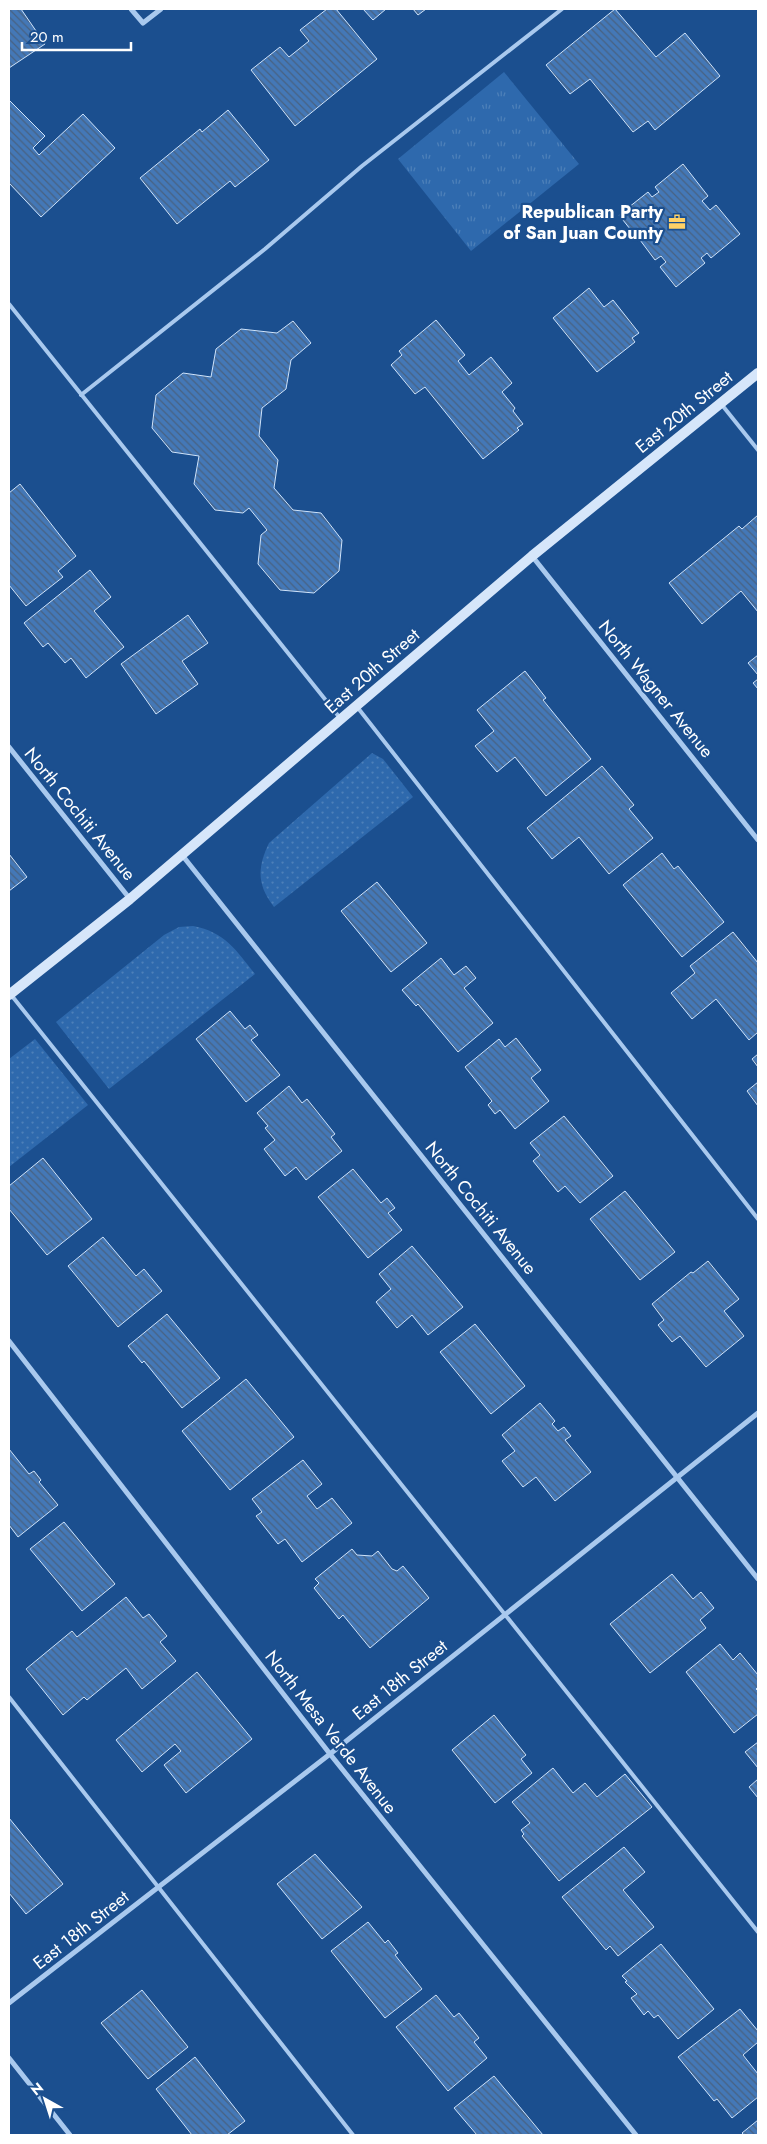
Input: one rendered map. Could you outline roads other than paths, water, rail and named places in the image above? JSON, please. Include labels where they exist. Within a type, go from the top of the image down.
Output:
[{"type":"main road","name":"East 20th Street","points":[[10,994],[130,899],[532,556],[758,373]]},
{"type":"street","points":[[131,9],[143,23],[160,9]]},
{"type":"street","name":"North Wagner Avenue","points":[[532,556],[758,840]]},
{"type":"street","name":"North Cochiti Avenue","points":[[9,747],[130,899]]},
{"type":"street","name":"North Cochiti Avenue","points":[[182,855],[758,1578]]},
{"type":"street","name":"North Mesa Verde Avenue","points":[[9,1341],[330,1754],[636,2135]]},
{"type":"street","name":"East 18th Street","points":[[9,2003],[330,1754],[758,1413]]},
{"type":"street","points":[[9,2058],[70,2135]]},
{"type":"lane","points":[[81,395],[264,249],[362,166],[562,9]]},
{"type":"lane","points":[[9,304],[341,719]]},
{"type":"lane","points":[[720,403],[758,450]]},
{"type":"lane","points":[[356,706],[758,1220]]},
{"type":"lane","points":[[10,994],[503,1615],[758,1932]]},
{"type":"lane","points":[[9,1697],[353,2135]]},
{"type":"place","name":"Republican Party of San Juan County","points":[[677,222]]}]
